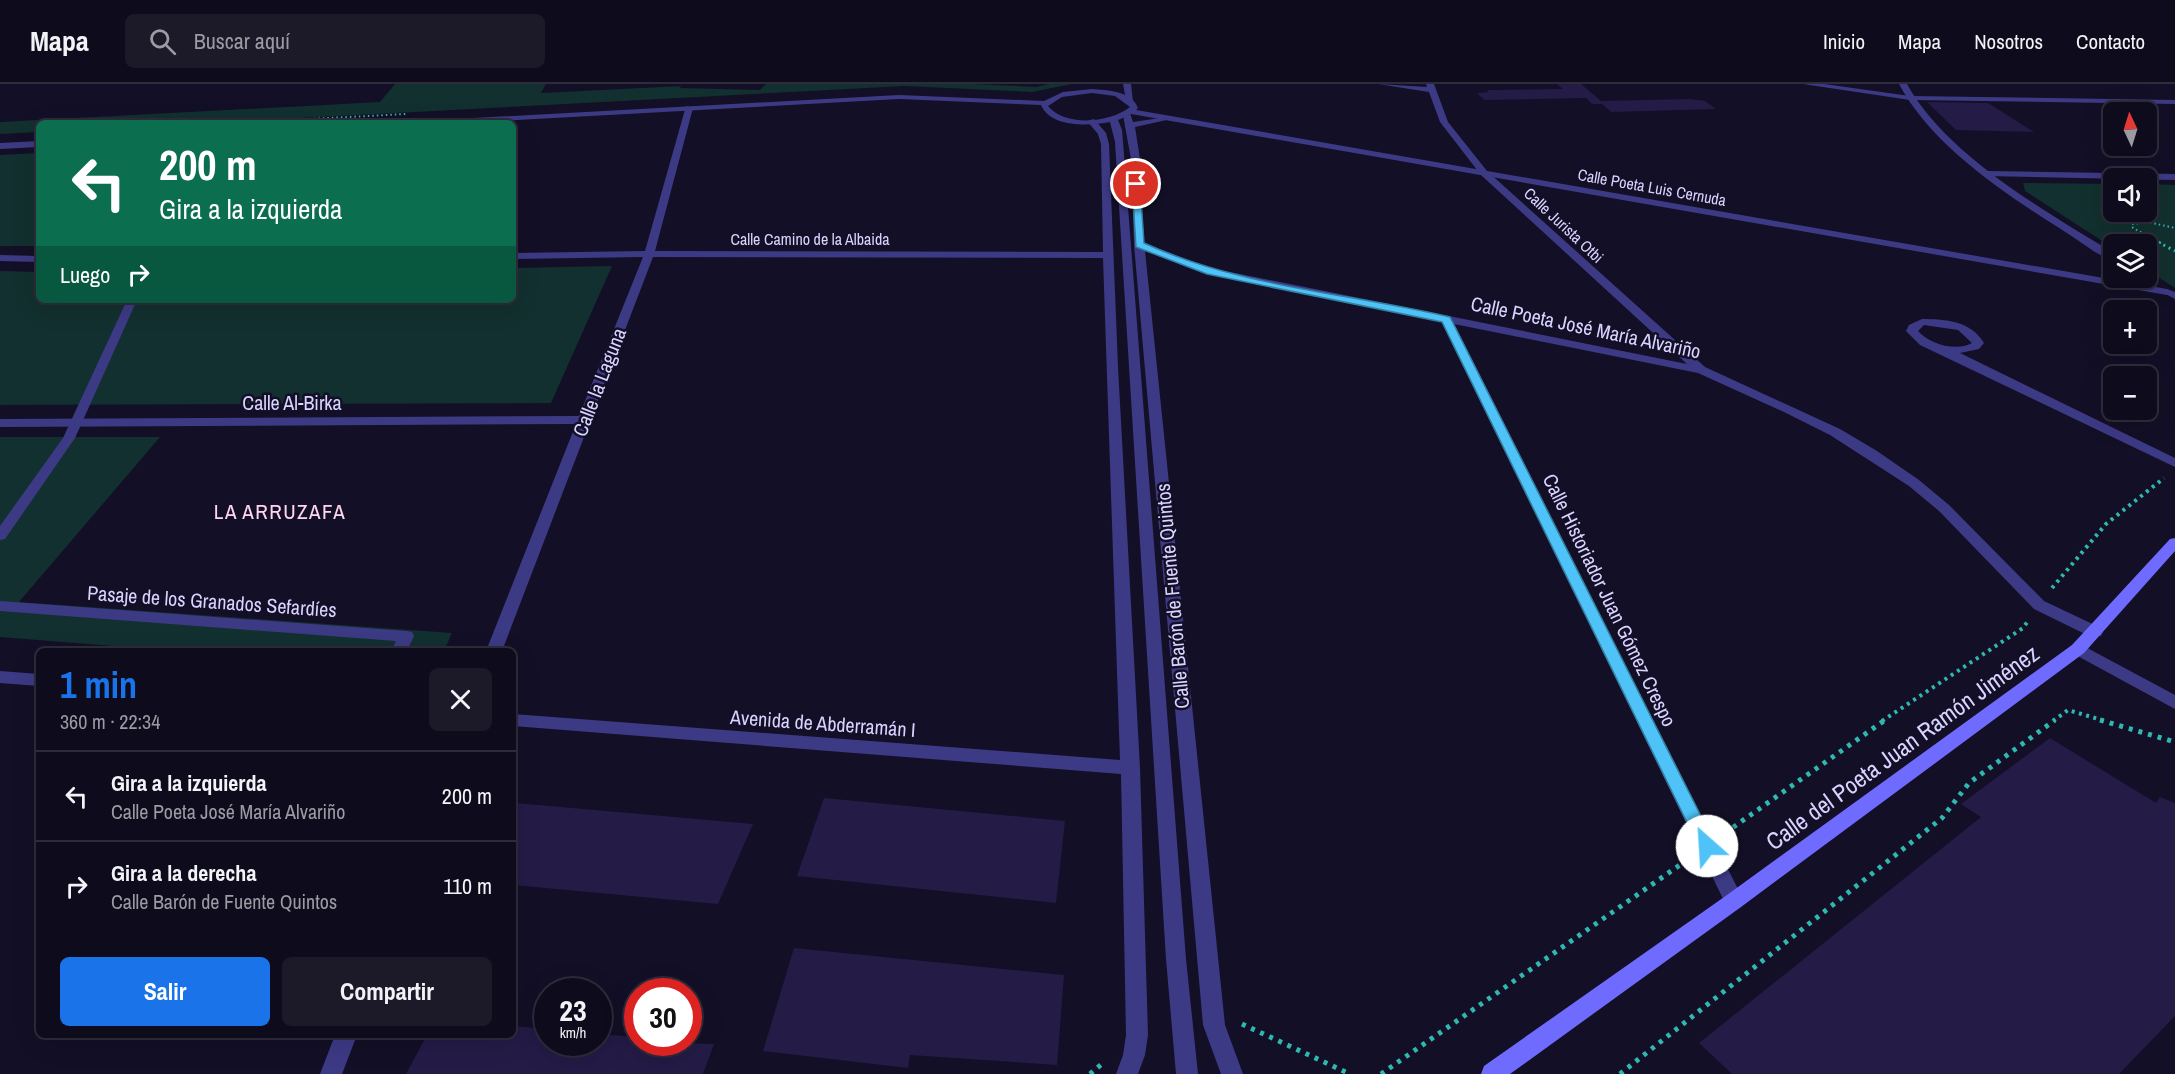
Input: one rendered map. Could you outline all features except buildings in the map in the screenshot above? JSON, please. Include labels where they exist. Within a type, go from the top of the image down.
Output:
[{"type":"main road","name":"Calle del Poeta Juan Ramón Jiménez","points":[[1492,1074],[1734,901],[2078,649],[2175,542]]},
{"type":"street","points":[[1092,91],[1107,84]]},
{"type":"street","points":[[1114,84],[1117,94]]},
{"type":"street","points":[[1125,118],[1133,104],[1127,84]]},
{"type":"street","points":[[1382,84],[1430,87]]},
{"type":"street","points":[[1807,84],[1910,98],[2175,102]]},
{"type":"street","points":[[1903,84],[1910,98],[1950,141],[1988,174],[2045,215],[2103,251]]},
{"type":"street","name":"Calle Jurista Otbi","points":[[1430,87],[1444,122],[1484,173],[1701,370]]},
{"type":"street","points":[[476,120],[899,97],[1045,104],[1065,93],[1092,91],[1117,94],[1130,100]]},
{"type":"street","points":[[1045,104],[1046,111],[1053,115],[1091,122],[1125,118],[1167,119]]},
{"type":"street","name":"Calle la Laguna","points":[[495,648],[649,254],[688,108]]},
{"type":"street","name":"Calle Poeta Luis Cernuda","points":[[1125,118],[1167,119],[2171,294]]},
{"type":"street","name":"Calle Barón de Fuente Quintos","points":[[1125,118],[1214,1025],[1232,1074]]},
{"type":"street","name":"Calle Barón de Fuente Quintos","points":[[1125,118],[1118,130],[1176,959],[1187,1074]]},
{"type":"street","points":[[1091,122],[1102,133],[1105,144],[1107,255],[1131,768],[1137,1035],[1134,1055],[1127,1074]]},
{"type":"street","points":[[0,146],[36,144]]},
{"type":"street","points":[[1988,174],[2175,177]]},
{"type":"street","name":"Calle Poeta José María Alvariño","points":[[1139,245],[1207,271],[1701,370],[1835,432],[1914,483],[1944,507],[2039,605],[2095,632]]},
{"type":"street","name":"Calle Camino de la Albaida","points":[[516,256],[1107,255]]},
{"type":"street","points":[[0,258],[36,259]]},
{"type":"street","points":[[2157,286],[2171,294]]},
{"type":"street","points":[[0,536],[69,438],[131,303]]},
{"type":"street","name":"Calle Historiador Juan Gómez Crespo","points":[[1446,319],[1734,901]]},
{"type":"street","points":[[1938,346],[1969,349],[1978,343],[1971,334],[1953,326],[1922,322],[1913,327],[1915,335],[1920,339],[2175,463]]},
{"type":"street","name":"Calle Al-Birka","points":[[0,423],[584,420]]},
{"type":"street","name":"Pasaje de los Granados Sefardíes","points":[[0,606],[406,636],[400,648]]},
{"type":"street","points":[[2078,649],[2175,703]]},
{"type":"street","points":[[0,677],[36,680]]},
{"type":"street","name":"Avenida de Abderramán I","points":[[516,720],[1131,768]]},
{"type":"street","points":[[332,1074],[345,1038]]},
{"type":"path","points":[[2175,228],[2148,222],[2132,224],[2133,228],[2143,235],[2175,251]]},
{"type":"path","points":[[1381,1074],[1875,726],[2023,628],[2039,605],[2106,524],[2168,475]]},
{"type":"path","points":[[1620,1074],[1942,818],[1970,783],[2068,710],[2175,742]]},
{"type":"path","points":[[1238,1016],[1242,1026],[1350,1074]]},
{"type":"green space","points":[[395,84],[546,84],[541,93],[682,86],[679,88],[760,90],[766,84],[972,84],[1037,87],[1048,84],[1072,84],[1032,92],[904,86],[264,120],[38,120],[380,102]]},
{"type":"green space","points":[[36,120],[36,132],[0,134],[0,122]]},
{"type":"green space","points":[[36,153],[36,246],[0,246],[0,155]]},
{"type":"green space","points":[[2023,183],[2103,184],[2103,222],[2157,222],[2157,184],[2175,185],[2175,288],[2157,276],[2157,234],[2103,234],[2103,242],[2025,191]]},
{"type":"green space","points":[[612,266],[551,403],[0,405],[0,271],[36,272],[36,303],[516,303],[516,268]]},
{"type":"green space","points":[[0,437],[160,437],[19,602],[452,633],[445,648],[138,648],[0,637]]},
{"type":"district","name":"LA ARRUZAFA","points":[[280,511]]},
{"type":"route","points":[[1136,184],[1139,245],[1155,252],[1207,271],[1446,319],[1707,846]]}]
